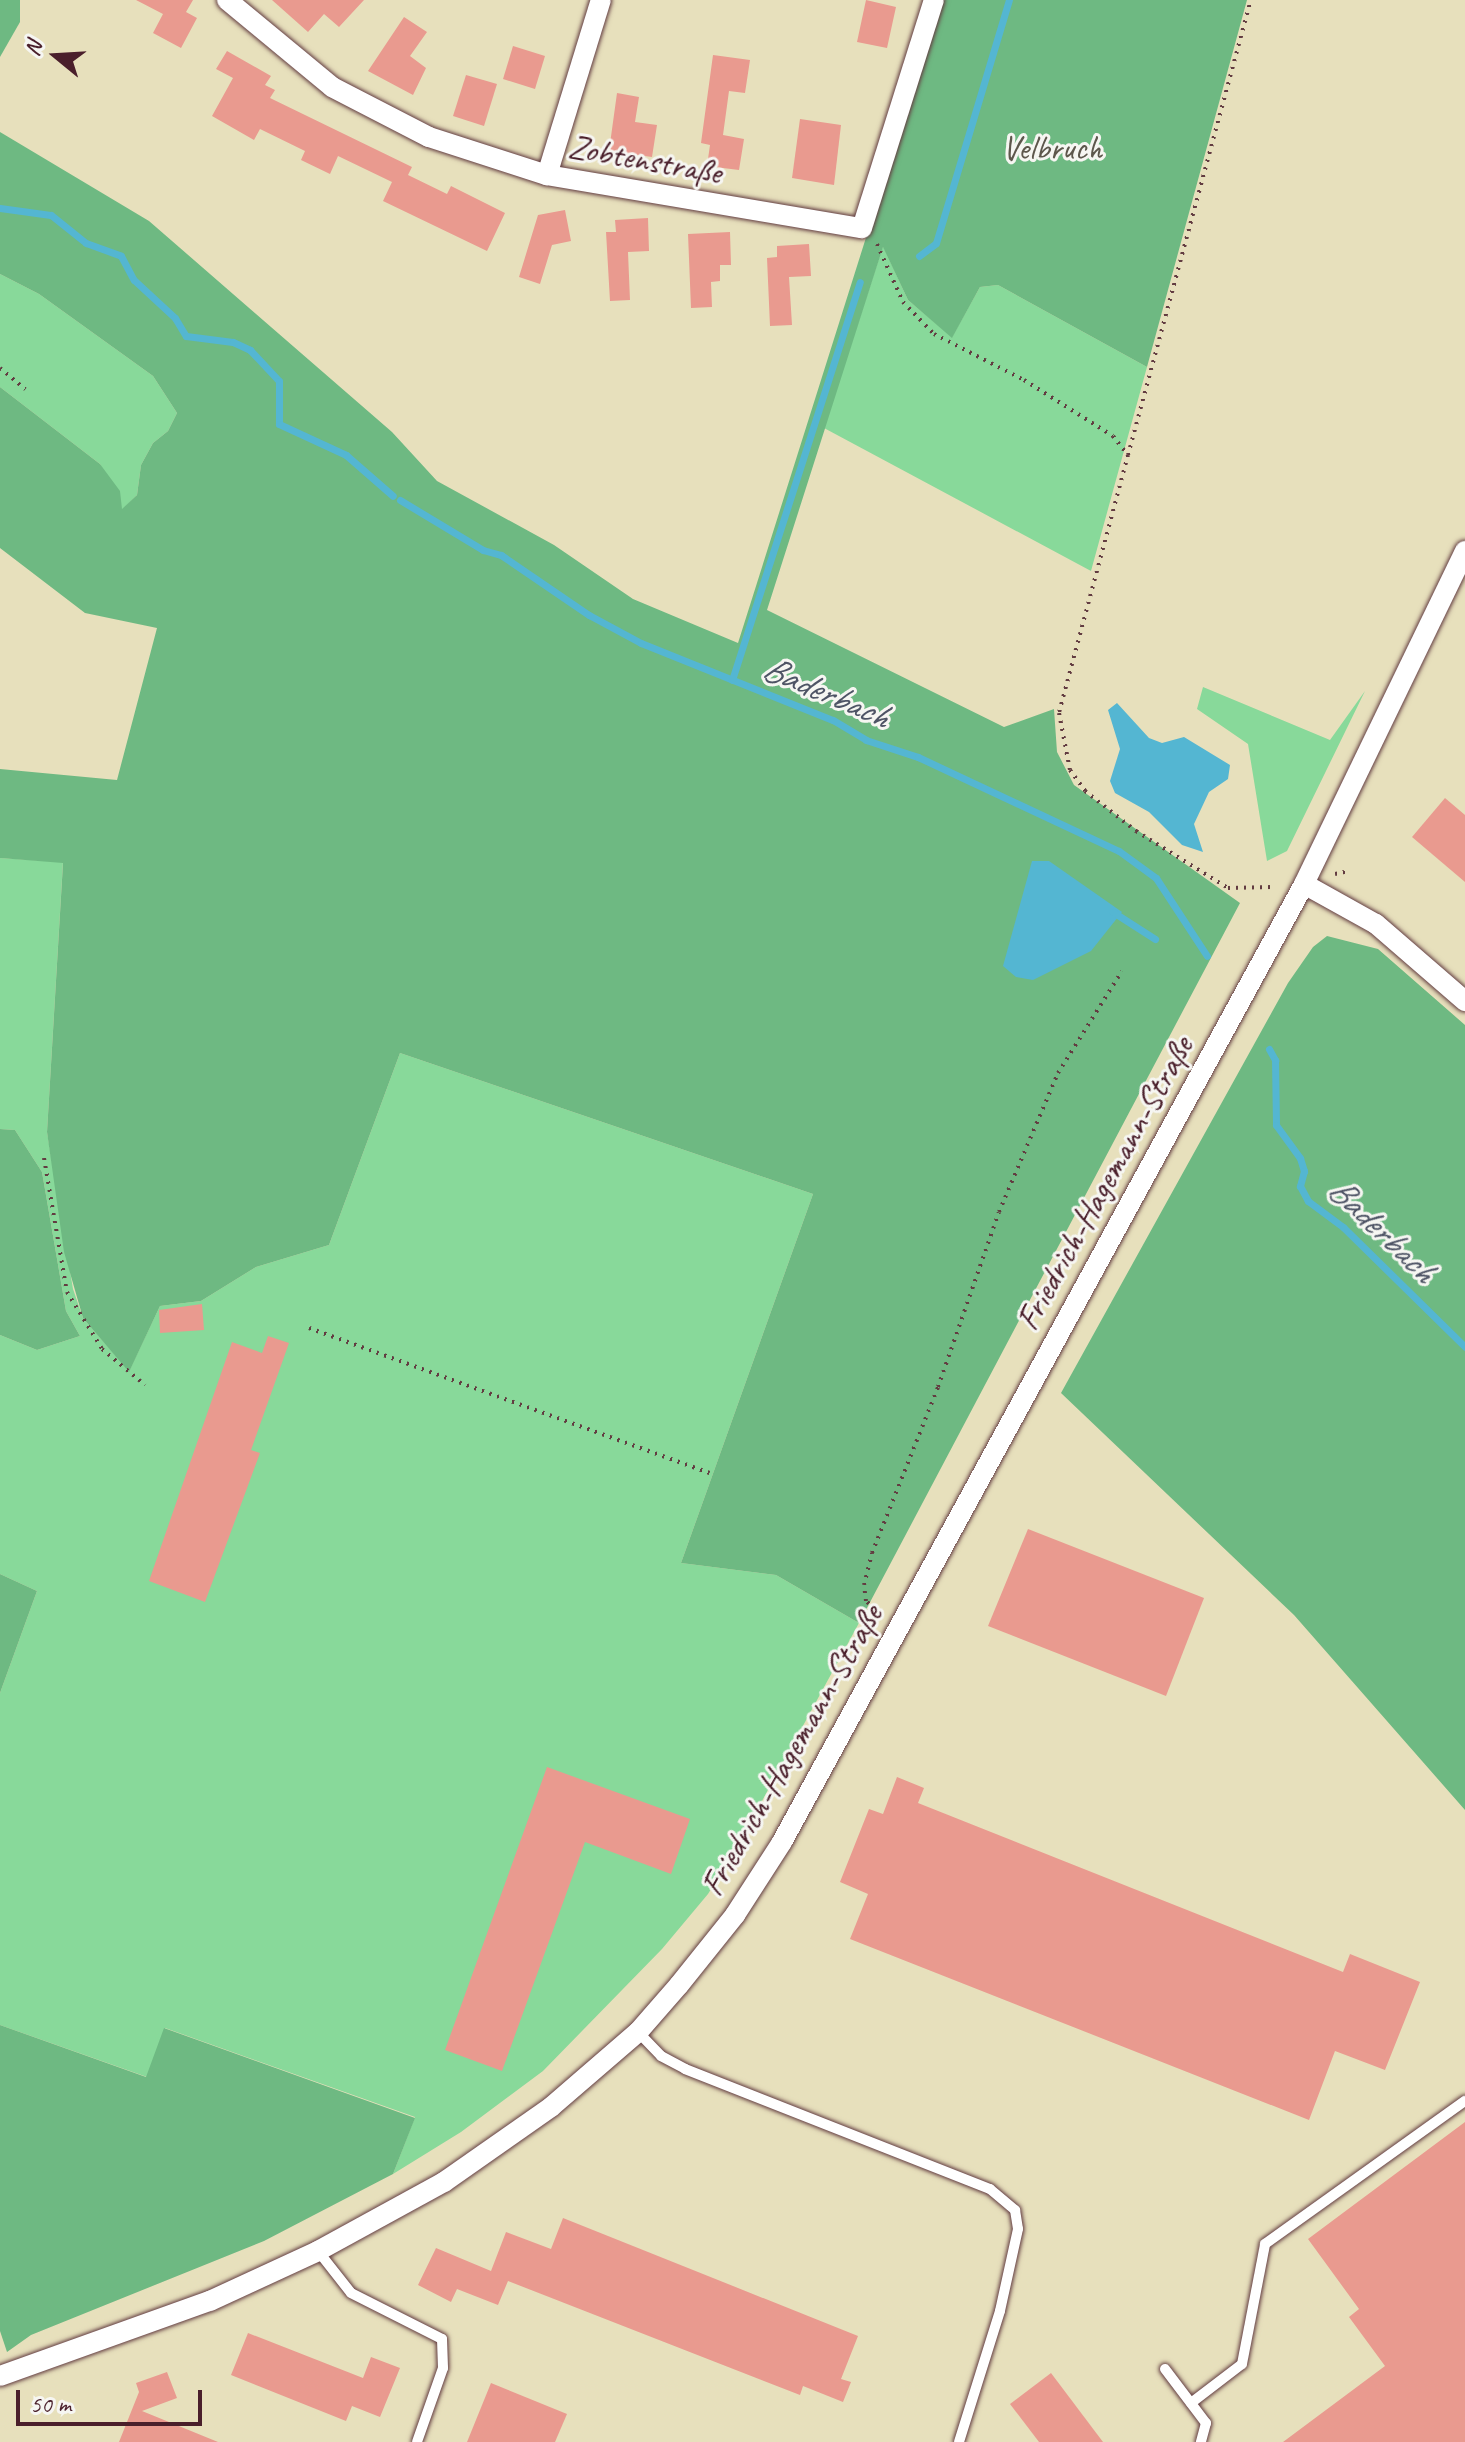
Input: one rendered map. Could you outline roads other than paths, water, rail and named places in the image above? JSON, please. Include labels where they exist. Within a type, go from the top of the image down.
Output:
[{"type":"street","name":"Zobtenstraße","points":[[227,0],[285,52],[376,112],[429,137],[547,175],[862,228],[934,0]]},
{"type":"street","points":[[547,175],[601,0]]},
{"type":"street","name":"Friedrich-Hagemann-Straße","points":[[0,2376],[210,2301],[318,2251],[444,2182],[499,2145],[638,2032],[735,1915],[774,1854],[901,1624],[1304,884],[1465,551]]},
{"type":"street","points":[[1304,884],[1376,924],[1465,1001]]},
{"type":"lane","points":[[638,2032],[661,2056],[685,2069],[990,2189],[1015,2210],[1018,2229],[1007,2280],[959,2442]]},
{"type":"lane","points":[[1191,2403],[1242,2364],[1265,2244],[1465,2101]]},
{"type":"lane","points":[[318,2251],[351,2293],[442,2339],[443,2368],[417,2442]]},
{"type":"lane","points":[[1165,2369],[1206,2423],[1201,2442]]},
{"type":"water","points":[[1117,703],[1149,738],[1162,743],[1184,737],[1230,765],[1228,779],[1209,792],[1194,824],[1203,852],[1182,845],[1149,812],[1115,793],[1110,781],[1120,749],[1108,710]]},
{"type":"water","points":[[1032,861],[1049,861],[1122,912],[1091,951],[1033,980],[1016,977],[1003,966]]},
{"type":"waterway","points":[[919,256],[936,243],[1009,0]]},
{"type":"waterway","name":"Baderbach","points":[[0,208],[51,215],[86,243],[121,256],[134,280],[175,318],[186,336],[233,342],[250,350],[279,381],[279,424],[346,455],[393,496]]},
{"type":"waterway","points":[[732,680],[860,282]]},
{"type":"waterway","name":"Baderbach","points":[[400,500],[483,550],[501,555],[589,615],[641,643],[833,720],[866,740],[918,757],[1119,851],[1156,878],[1207,956]]},
{"type":"waterway","name":"Baderbach","points":[[1113,912],[1155,939]]},
{"type":"waterway","name":"Baderbach","points":[[1269,1049],[1275,1060],[1276,1125],[1300,1158],[1304,1171],[1300,1186],[1308,1201],[1343,1227],[1465,1347]]},
{"type":"park label","name":"Velbruch","points":[[1052,148]]}]
